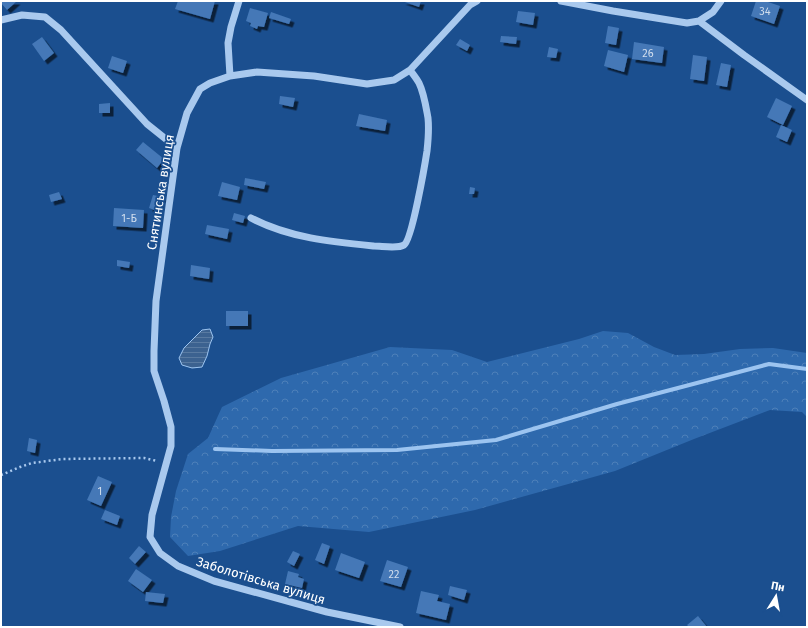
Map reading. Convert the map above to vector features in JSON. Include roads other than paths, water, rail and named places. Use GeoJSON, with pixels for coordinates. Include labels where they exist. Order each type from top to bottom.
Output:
{"type":"FeatureCollection","features":[{"type":"Feature","properties":{"kind":"street"},"geometry":{"type":"LineString","coordinates":[[230,76],[228,43],[239,1]]}},
{"type":"Feature","properties":{"kind":"street","name":"Снятинська вулиця"},"geometry":{"type":"LineString","coordinates":[[152,515],[171,446],[171,427],[154,371],[156,308],[177,148],[187,113],[200,89],[210,83],[230,76],[258,72],[314,76],[367,84],[394,80],[410,70],[470,5],[477,1]]}},
{"type":"Feature","properties":{"kind":"street"},"geometry":{"type":"LineString","coordinates":[[560,1],[687,23],[699,20],[713,12],[721,1]]}},
{"type":"Feature","properties":{"kind":"street"},"geometry":{"type":"LineString","coordinates":[[1,20],[22,15],[45,17],[61,30],[147,124],[177,148]]}},
{"type":"Feature","properties":{"kind":"street"},"geometry":{"type":"LineString","coordinates":[[699,20],[744,55],[807,100]]}},
{"type":"Feature","properties":{"kind":"street"},"geometry":{"type":"LineString","coordinates":[[252,218],[265,225],[307,238],[393,247],[404,246],[412,226],[427,150],[428,119],[424,99],[419,83],[410,70]]}},
{"type":"Feature","properties":{"kind":"street","name":"Заболотівська вулиця"},"geometry":{"type":"LineString","coordinates":[[152,515],[150,537],[160,553],[178,566],[214,581],[320,610],[400,627]]}},
{"type":"Feature","properties":{"kind":"waterway"},"geometry":{"type":"LineString","coordinates":[[215,449],[272,451],[397,450],[496,440],[617,404],[769,364],[807,369]]}}]}
